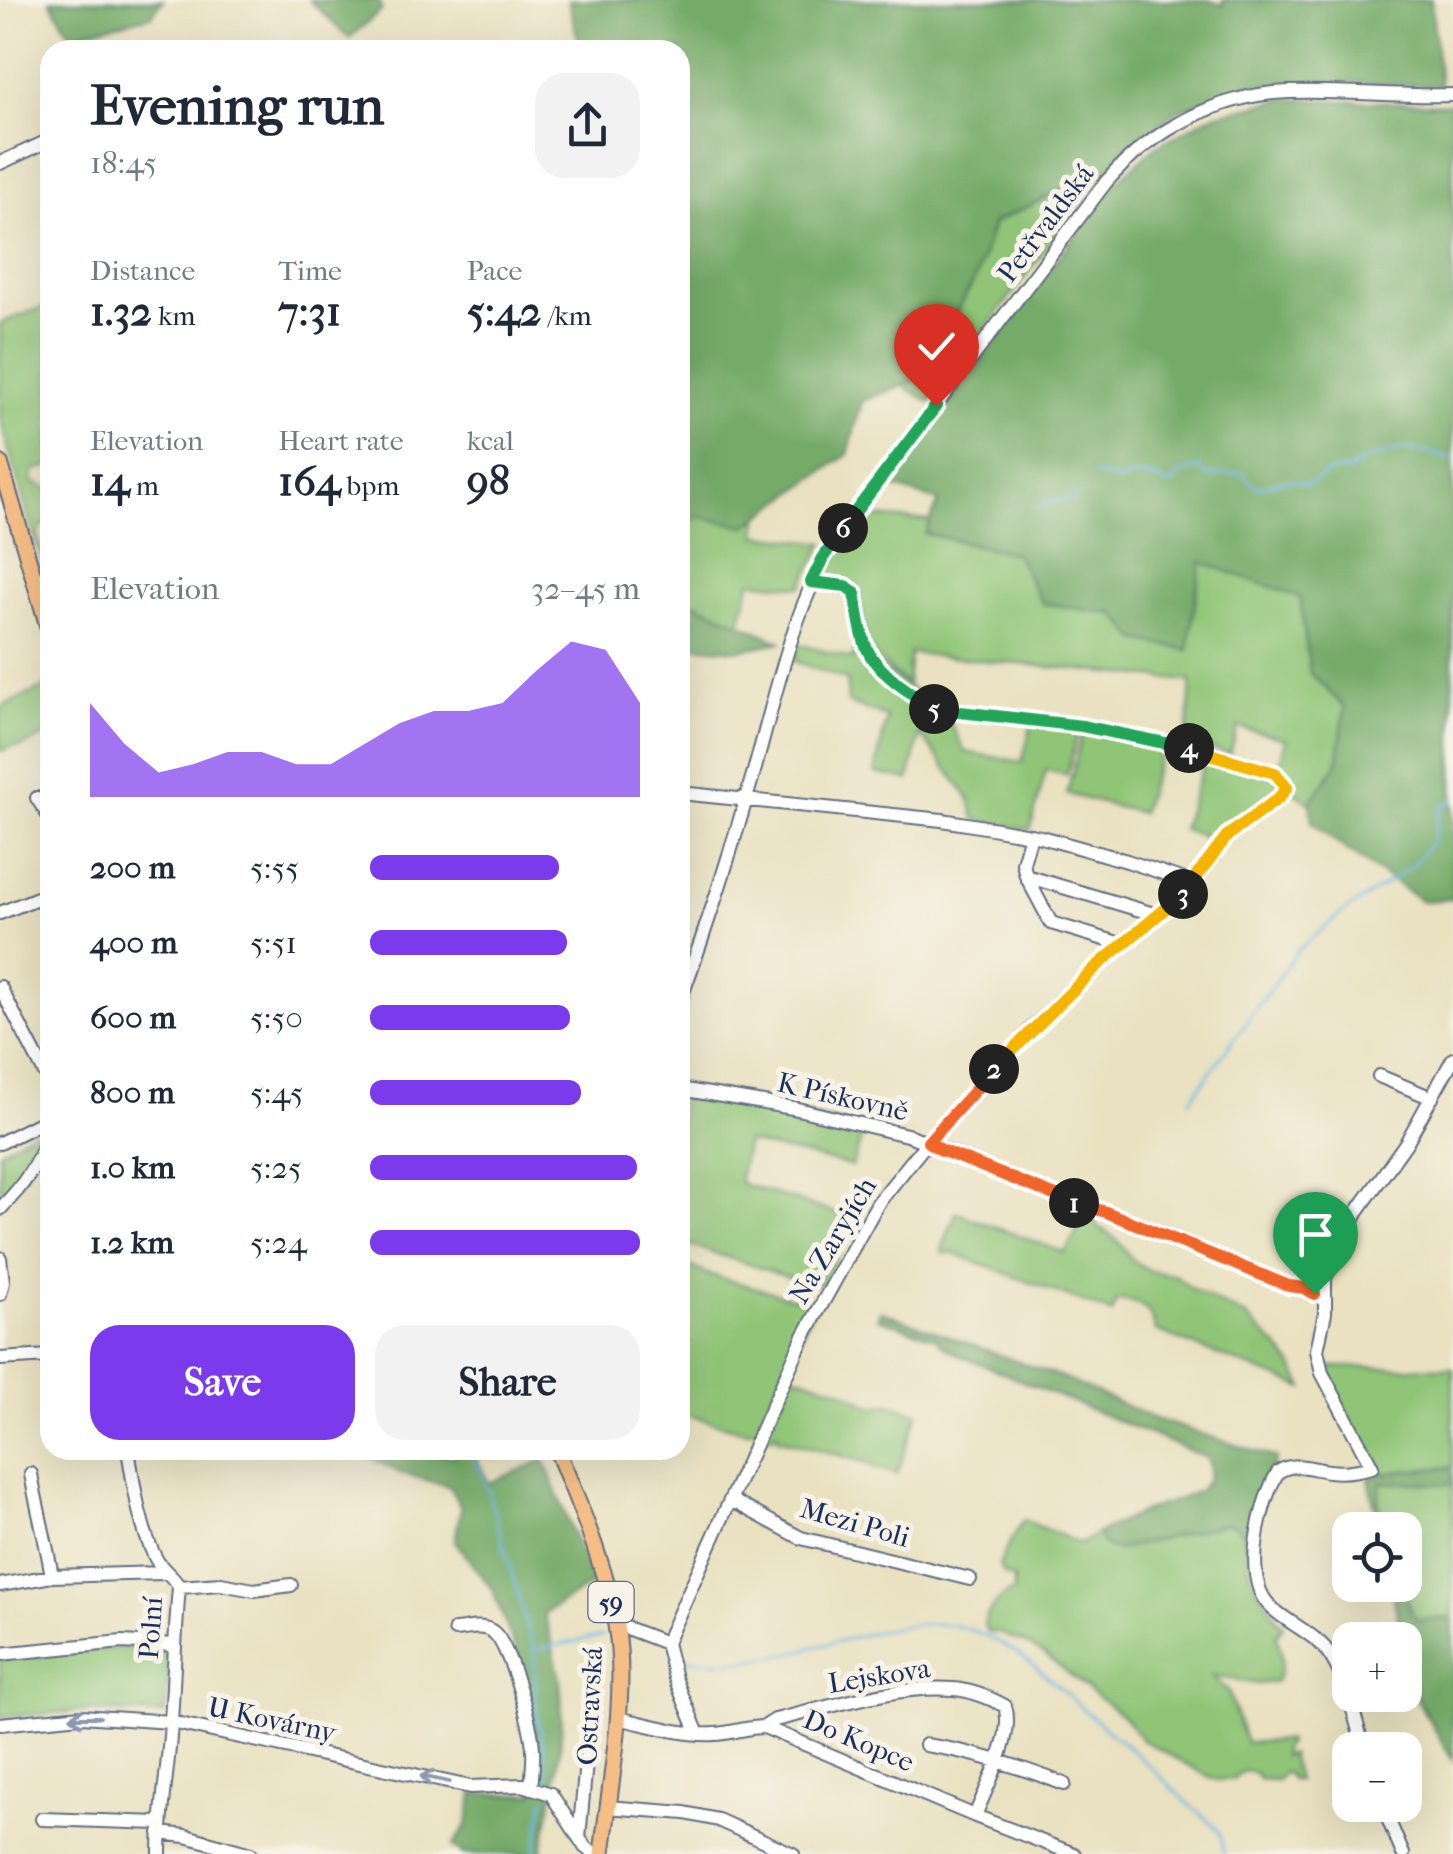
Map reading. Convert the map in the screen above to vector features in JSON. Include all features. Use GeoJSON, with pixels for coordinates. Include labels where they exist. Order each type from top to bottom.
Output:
{"type":"FeatureCollection","features":[{"type":"Feature","properties":{"kind":"main road"},"geometry":{"type":"LineString","coordinates":[[0,462],[5,500],[40,574]]}},
{"type":"Feature","properties":{"kind":"main road","name":"Ostravská"},"geometry":{"type":"LineString","coordinates":[[561,1460],[602,1566],[616,1624],[620,1670],[617,1718],[598,1854]]}},
{"type":"Feature","properties":{"kind":"street","name":"Petřvaldská"},"geometry":{"type":"LineString","coordinates":[[690,973],[716,900],[787,654],[823,558],[1115,171],[1172,127],[1211,107],[1255,96],[1288,92],[1453,95]]}},
{"type":"Feature","properties":{"kind":"street"},"geometry":{"type":"LineString","coordinates":[[0,164],[40,145]]}},
{"type":"Feature","properties":{"kind":"street","name":"Na Zaryjích"},"geometry":{"type":"LineString","coordinates":[[666,1643],[812,1321],[878,1203],[928,1142],[1033,1028],[1121,944],[1178,900],[1227,836],[1279,798],[1287,787],[1275,773],[1210,752],[1082,726],[934,708],[884,671],[868,652],[855,593],[846,586],[811,582]]}},
{"type":"Feature","properties":{"kind":"street"},"geometry":{"type":"LineString","coordinates":[[690,795],[942,820],[1031,835],[1127,860],[1193,883]]}},
{"type":"Feature","properties":{"kind":"street"},"geometry":{"type":"LineString","coordinates":[[37,798],[40,803]]}},
{"type":"Feature","properties":{"kind":"street"},"geometry":{"type":"LineString","coordinates":[[1031,835],[1023,864],[1052,923],[1121,944]]}},
{"type":"Feature","properties":{"kind":"street"},"geometry":{"type":"LineString","coordinates":[[1026,876],[1157,915]]}},
{"type":"Feature","properties":{"kind":"street"},"geometry":{"type":"LineString","coordinates":[[0,912],[40,896]]}},
{"type":"Feature","properties":{"kind":"street"},"geometry":{"type":"LineString","coordinates":[[0,988],[40,1065]]}},
{"type":"Feature","properties":{"kind":"street"},"geometry":{"type":"LineString","coordinates":[[1359,1732],[1344,1684],[1325,1648],[1261,1596],[1256,1585],[1254,1552],[1278,1472],[1290,1466],[1355,1472],[1372,1468],[1322,1374],[1318,1350],[1324,1322],[1325,1278],[1357,1212],[1406,1143],[1453,1059]]}},
{"type":"Feature","properties":{"kind":"street"},"geometry":{"type":"LineString","coordinates":[[1378,1076],[1432,1098]]}},
{"type":"Feature","properties":{"kind":"street","name":"K Pískovně"},"geometry":{"type":"LineString","coordinates":[[690,1091],[854,1121],[928,1142],[1064,1200],[1106,1212],[1289,1286],[1304,1288],[1324,1303]]}},
{"type":"Feature","properties":{"kind":"street"},"geometry":{"type":"LineString","coordinates":[[0,1143],[40,1123]]}},
{"type":"Feature","properties":{"kind":"street"},"geometry":{"type":"LineString","coordinates":[[0,1209],[23,1185],[40,1156]]}},
{"type":"Feature","properties":{"kind":"street"},"geometry":{"type":"LineString","coordinates":[[0,1258],[0,1294]]}},
{"type":"Feature","properties":{"kind":"street"},"geometry":{"type":"LineString","coordinates":[[1304,1288],[1325,1278]]}},
{"type":"Feature","properties":{"kind":"street"},"geometry":{"type":"LineString","coordinates":[[0,1358],[40,1356]]}},
{"type":"Feature","properties":{"kind":"street","name":"Polní"},"geometry":{"type":"LineString","coordinates":[[130,1460],[154,1557],[179,1587],[160,1854]]}},
{"type":"Feature","properties":{"kind":"street"},"geometry":{"type":"LineString","coordinates":[[31,1474],[52,1576]]}},
{"type":"Feature","properties":{"kind":"street","name":"Mezi Poli"},"geometry":{"type":"LineString","coordinates":[[731,1500],[801,1538],[970,1579]]}},
{"type":"Feature","properties":{"kind":"street"},"geometry":{"type":"LineString","coordinates":[[0,1585],[52,1576],[164,1573]]}},
{"type":"Feature","properties":{"kind":"street"},"geometry":{"type":"LineString","coordinates":[[179,1587],[221,1584],[254,1590],[291,1586]]}},
{"type":"Feature","properties":{"kind":"street"},"geometry":{"type":"LineString","coordinates":[[616,1624],[666,1643],[675,1678],[698,1734]]}},
{"type":"Feature","properties":{"kind":"street"},"geometry":{"type":"LineString","coordinates":[[456,1630],[492,1630],[503,1642],[534,1747],[531,1788],[550,1794],[585,1846],[598,1854]]}},
{"type":"Feature","properties":{"kind":"street"},"geometry":{"type":"LineString","coordinates":[[0,1654],[122,1642],[173,1645]]}},
{"type":"Feature","properties":{"kind":"street","name":"Lejskova"},"geometry":{"type":"LineString","coordinates":[[764,1727],[775,1720],[906,1690],[956,1689],[993,1700],[1005,1706],[1006,1736],[975,1816]]}},
{"type":"Feature","properties":{"kind":"street"},"geometry":{"type":"LineString","coordinates":[[579,1838],[591,1708]]}},
{"type":"Feature","properties":{"kind":"street","name":"U Kovárny"},"geometry":{"type":"LineString","coordinates":[[0,1724],[81,1716],[171,1722],[470,1787],[531,1788]]}},
{"type":"Feature","properties":{"kind":"street","name":"Do Kopce"},"geometry":{"type":"LineString","coordinates":[[617,1718],[698,1734],[764,1727],[1074,1854]]}},
{"type":"Feature","properties":{"kind":"street"},"geometry":{"type":"LineString","coordinates":[[926,1745],[997,1760],[1064,1784]]}},
{"type":"Feature","properties":{"kind":"street"},"geometry":{"type":"LineString","coordinates":[[607,1807],[685,1813],[718,1820],[793,1854]]}},
{"type":"Feature","properties":{"kind":"street"},"geometry":{"type":"LineString","coordinates":[[42,1819],[160,1828],[250,1854]]}},
{"type":"Feature","properties":{"kind":"street"},"geometry":{"type":"LineString","coordinates":[[1390,1822],[1404,1854]]}},
{"type":"Feature","properties":{"kind":"green space"},"geometry":{"type":"Polygon","coordinates":[[[50,0],[163,0],[151,16],[71,35],[50,0]]]}},
{"type":"Feature","properties":{"kind":"green space"},"geometry":{"type":"Polygon","coordinates":[[[309,0],[379,0],[382,10],[349,38],[309,0]]]}},
{"type":"Feature","properties":{"kind":"green space"},"geometry":{"type":"Polygon","coordinates":[[[568,0],[1208,0],[1223,5],[1223,0],[1431,0],[1440,86],[1342,82],[1248,85],[1177,111],[1109,167],[993,223],[977,275],[919,379],[862,401],[848,454],[746,526],[696,516],[690,522],[690,40],[578,40],[568,0]]]}},
{"type":"Feature","properties":{"kind":"green space"},"geometry":{"type":"Polygon","coordinates":[[[1283,99],[1453,104],[1453,899],[1422,901],[1312,822],[1310,802],[1337,765],[1345,707],[1310,673],[1300,597],[1201,562],[1188,650],[1137,640],[1115,614],[1042,603],[1016,554],[925,533],[939,501],[886,485],[1115,183],[1155,147],[1213,115],[1283,99]]]}},
{"type":"Feature","properties":{"kind":"green space"},"geometry":{"type":"Polygon","coordinates":[[[1109,167],[930,402],[903,386],[920,379],[977,275],[993,223],[1109,167]]]}},
{"type":"Feature","properties":{"kind":"green space"},"geometry":{"type":"Polygon","coordinates":[[[40,309],[40,468],[33,470],[32,478],[40,486],[40,558],[0,419],[0,323],[40,309]]]}},
{"type":"Feature","properties":{"kind":"green space"},"geometry":{"type":"Polygon","coordinates":[[[695,516],[746,526],[759,517],[757,535],[824,543],[801,587],[751,581],[740,623],[690,600],[690,522],[695,516]]]}},
{"type":"Feature","properties":{"kind":"green space"},"geometry":{"type":"Polygon","coordinates":[[[861,516],[931,521],[926,534],[1016,554],[1042,603],[1115,614],[1137,640],[1188,649],[1201,561],[1300,597],[1310,673],[1345,707],[1337,765],[1310,802],[1291,790],[1278,771],[1286,739],[1238,727],[1230,754],[1187,743],[1191,681],[910,653],[907,685],[874,655],[865,631],[857,585],[824,579],[861,516]]]}},
{"type":"Feature","properties":{"kind":"green space"},"geometry":{"type":"Polygon","coordinates":[[[690,601],[781,642],[739,650],[690,646],[690,601]]]}},
{"type":"Feature","properties":{"kind":"green space"},"geometry":{"type":"Polygon","coordinates":[[[858,634],[863,653],[947,716],[965,752],[1022,762],[1032,723],[1079,729],[1067,775],[1046,770],[1030,830],[975,819],[970,799],[920,734],[909,780],[875,773],[887,717],[848,703],[847,680],[794,661],[799,644],[853,659],[858,634]]]}},
{"type":"Feature","properties":{"kind":"green space"},"geometry":{"type":"Polygon","coordinates":[[[40,689],[40,738],[0,751],[0,707],[40,689]]]}},
{"type":"Feature","properties":{"kind":"green space"},"geometry":{"type":"Polygon","coordinates":[[[1083,731],[1163,747],[1141,813],[1067,794],[1083,731]]]}},
{"type":"Feature","properties":{"kind":"green space"},"geometry":{"type":"Polygon","coordinates":[[[1206,756],[1274,776],[1280,784],[1277,794],[1219,841],[1182,829],[1206,756]]]}},
{"type":"Feature","properties":{"kind":"green space"},"geometry":{"type":"Polygon","coordinates":[[[690,1098],[758,1105],[865,1127],[852,1166],[747,1142],[739,1179],[742,1184],[855,1219],[825,1279],[820,1284],[690,1245],[690,1098]]]}},
{"type":"Feature","properties":{"kind":"green space"},"geometry":{"type":"Polygon","coordinates":[[[40,1128],[40,1143],[19,1183],[0,1201],[0,1151],[40,1128]]]}},
{"type":"Feature","properties":{"kind":"green space"},"geometry":{"type":"Polygon","coordinates":[[[956,1212],[1065,1253],[1086,1214],[1096,1219],[1095,1224],[1118,1241],[1132,1260],[1150,1271],[1176,1276],[1192,1289],[1246,1317],[1279,1348],[1304,1388],[1156,1331],[1147,1311],[1138,1304],[1116,1301],[1112,1313],[952,1253],[943,1253],[956,1212]]]}},
{"type":"Feature","properties":{"kind":"green space"},"geometry":{"type":"Polygon","coordinates":[[[690,1266],[815,1304],[758,1429],[745,1431],[690,1416],[690,1266]]]}},
{"type":"Feature","properties":{"kind":"green space"},"geometry":{"type":"Polygon","coordinates":[[[880,1311],[1065,1379],[1155,1419],[1276,1458],[1249,1548],[1238,1528],[1227,1523],[1117,1550],[1107,1547],[1098,1533],[1202,1488],[1210,1470],[1207,1458],[959,1355],[939,1343],[939,1339],[878,1318],[880,1311]]]}},
{"type":"Feature","properties":{"kind":"green space"},"geometry":{"type":"Polygon","coordinates":[[[1330,1367],[1453,1368],[1453,1467],[1383,1473],[1342,1402],[1330,1367]]]}},
{"type":"Feature","properties":{"kind":"green space"},"geometry":{"type":"Polygon","coordinates":[[[792,1374],[840,1389],[874,1407],[889,1404],[918,1413],[897,1474],[778,1438],[779,1434],[765,1434],[792,1374]]]}},
{"type":"Feature","properties":{"kind":"green space"},"geometry":{"type":"Polygon","coordinates":[[[376,1460],[477,1460],[489,1483],[544,1460],[593,1584],[544,1613],[559,1673],[562,1725],[541,1854],[463,1854],[453,1846],[467,1825],[474,1794],[533,1794],[538,1755],[525,1673],[492,1589],[455,1541],[461,1508],[449,1486],[401,1473],[376,1460]]]}},
{"type":"Feature","properties":{"kind":"green space"},"geometry":{"type":"Polygon","coordinates":[[[1453,1467],[1453,1484],[1381,1482],[1381,1512],[1376,1512],[1369,1478],[1383,1473],[1453,1467]]]}},
{"type":"Feature","properties":{"kind":"green space"},"geometry":{"type":"Polygon","coordinates":[[[1380,1482],[1453,1484],[1453,1618],[1416,1620],[1408,1602],[1422,1602],[1422,1512],[1381,1512],[1380,1482]]]}},
{"type":"Feature","properties":{"kind":"green space"},"geometry":{"type":"Polygon","coordinates":[[[1024,1520],[1080,1544],[1098,1533],[1105,1545],[1117,1550],[1227,1523],[1236,1526],[1245,1538],[1253,1579],[1283,1625],[1276,1636],[1282,1664],[1276,1681],[1258,1684],[1212,1676],[1228,1691],[1246,1743],[1287,1740],[1283,1756],[1290,1754],[1297,1780],[1291,1780],[1287,1773],[1277,1780],[1259,1779],[1248,1771],[1233,1779],[1210,1777],[1141,1739],[1126,1719],[1044,1654],[1000,1633],[988,1632],[984,1625],[991,1609],[1014,1591],[1014,1579],[999,1566],[1024,1520]]]}},
{"type":"Feature","properties":{"kind":"green space"},"geometry":{"type":"Polygon","coordinates":[[[1394,1602],[1408,1602],[1417,1620],[1453,1618],[1453,1761],[1422,1708],[1422,1622],[1399,1622],[1394,1602]]]}},
{"type":"Feature","properties":{"kind":"green space"},"geometry":{"type":"Polygon","coordinates":[[[121,1647],[168,1653],[165,1714],[81,1711],[0,1717],[0,1659],[121,1647]]]}},
{"type":"Feature","properties":{"kind":"waterway"},"geometry":{"type":"LineString","coordinates":[[1094,474],[1119,481],[1144,476],[1168,485],[1174,484],[1184,472],[1199,468],[1207,476],[1244,473],[1252,484],[1260,487],[1285,481],[1309,484],[1332,472],[1347,471],[1361,462],[1398,451],[1423,451],[1453,460]]}},
{"type":"Feature","properties":{"kind":"waterway"},"geometry":{"type":"LineString","coordinates":[[1037,507],[1079,496]]}},
{"type":"Feature","properties":{"kind":"waterway"},"geometry":{"type":"LineString","coordinates":[[1190,1100],[1299,949],[1342,913],[1410,868],[1433,841],[1441,806],[1453,801]]}},
{"type":"Feature","properties":{"kind":"waterway"},"geometry":{"type":"LineString","coordinates":[[475,1460],[484,1477],[534,1650],[536,1710],[548,1772],[546,1786]]}},
{"type":"Feature","properties":{"kind":"waterway"},"geometry":{"type":"LineString","coordinates":[[677,1656],[701,1661],[749,1660],[922,1624],[974,1631],[1033,1665],[1138,1756],[1216,1829],[1224,1854]]}},
{"type":"Feature","properties":{"kind":"waterway"},"geometry":{"type":"LineString","coordinates":[[535,1650],[602,1636]]}},
{"type":"Feature","properties":{"kind":"waterway"},"geometry":{"type":"LineString","coordinates":[[535,1854],[544,1799]]}},
{"type":"Feature","properties":{"kind":"route"},"geometry":{"type":"LineString","coordinates":[[936,406],[845,525],[811,582],[846,586],[855,593],[868,652],[884,671],[934,708],[1082,726],[1210,752],[1275,773],[1287,787],[1279,798],[1227,836],[1178,900],[1096,967],[1033,1028],[928,1142],[1064,1200],[1106,1212],[1315,1294]]}}]}
